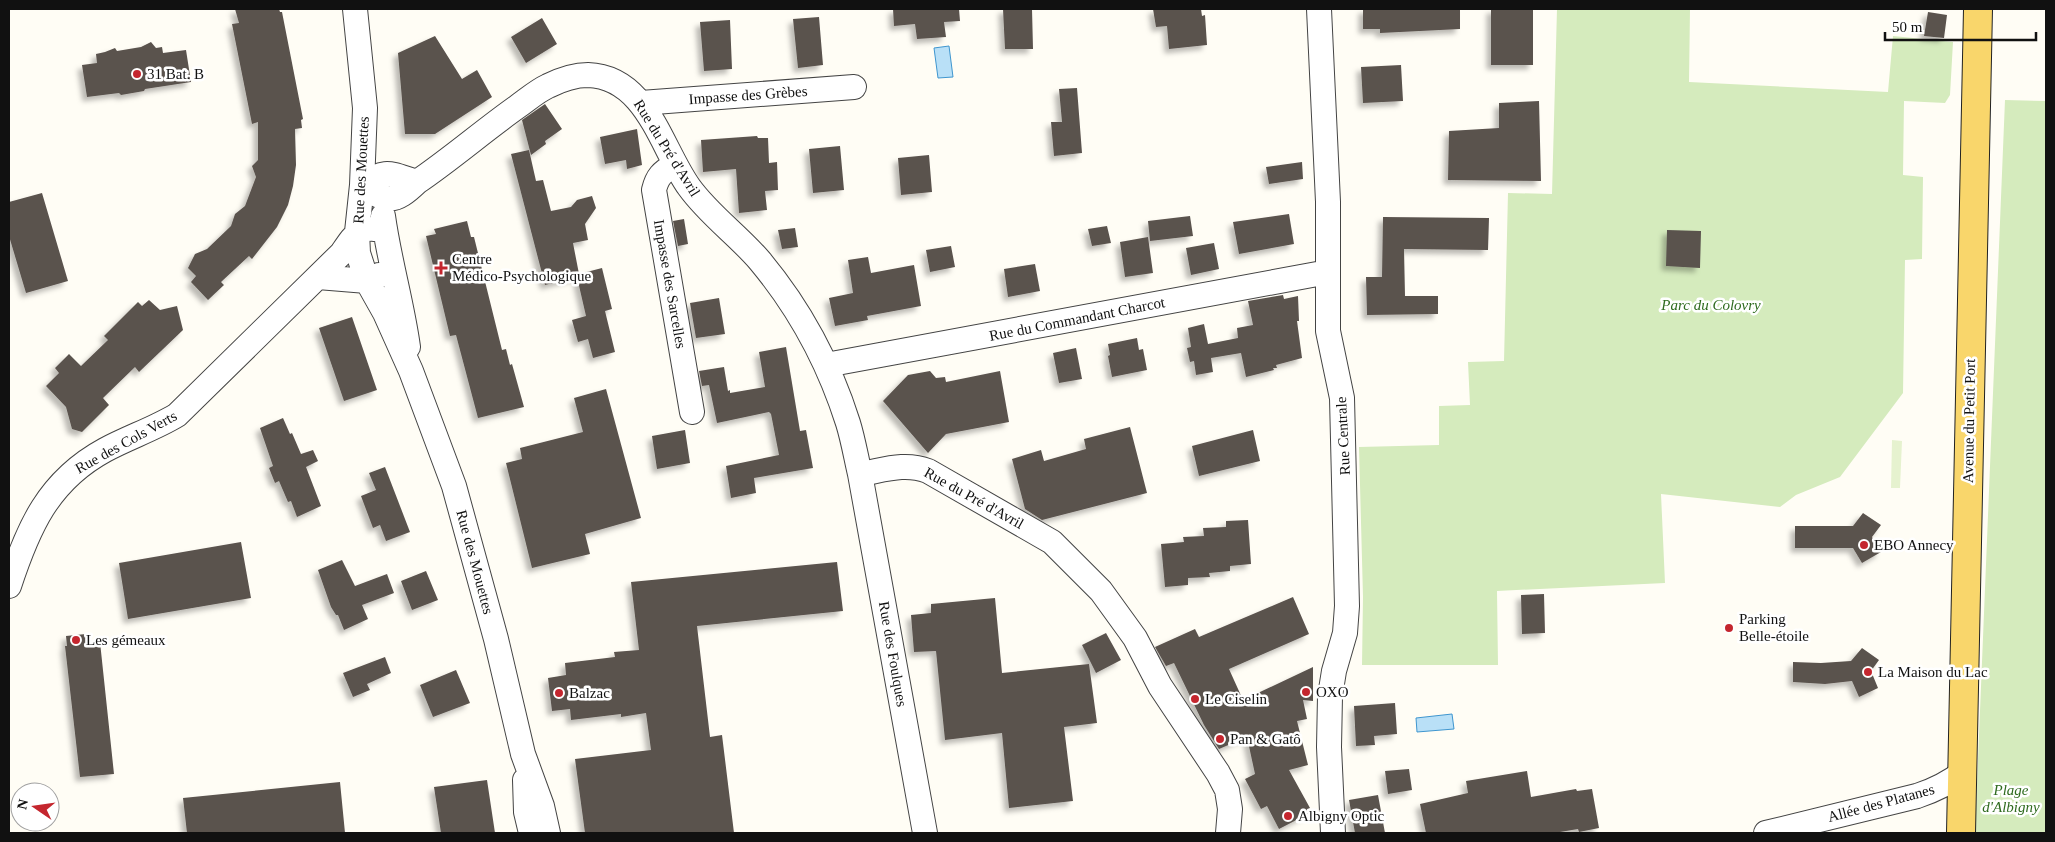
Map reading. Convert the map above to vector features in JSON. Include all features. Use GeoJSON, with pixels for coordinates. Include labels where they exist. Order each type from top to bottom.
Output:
{"type":"FeatureCollection","features":[{"type":"Feature","properties":{"kind":"main road","name":"Avenue du Petit Port"},"geometry":{"type":"LineString","coordinates":[[1961,833],[1978,9]]}},
{"type":"Feature","properties":{"kind":"street","name":"Rue des Mouettes"},"geometry":{"type":"LineString","coordinates":[[355,9],[365,108],[376,156],[374,186],[357,232],[358,254],[367,281],[411,371],[454,486],[496,639],[524,758],[542,806],[548,833]]}},
{"type":"Feature","properties":{"kind":"street","name":"Rue Centrale"},"geometry":{"type":"LineString","coordinates":[[1319,9],[1328,202],[1328,331],[1342,398],[1344,419],[1347,606],[1345,634],[1334,671],[1330,696],[1333,833]]}},
{"type":"Feature","properties":{"kind":"street","name":"Rue du Pré d'Avril"},"geometry":{"type":"LineString","coordinates":[[374,186],[388,174],[417,182],[546,86],[569,77],[588,75],[614,81],[627,89],[641,103],[674,165],[690,189],[764,267],[790,301],[812,335],[848,424],[860,474],[904,466],[915,466],[928,471],[1052,542],[1076,564],[1101,591],[1135,638],[1160,686],[1218,773],[1227,790],[1230,809],[1228,833]]}},
{"type":"Feature","properties":{"kind":"street","name":"Impasse des Grèbes"},"geometry":{"type":"LineString","coordinates":[[641,103],[854,87]]}},
{"type":"Feature","properties":{"kind":"street","name":"Impasse des Sarcelles"},"geometry":{"type":"LineString","coordinates":[[674,165],[663,172],[656,180],[654,190],[692,412]]}},
{"type":"Feature","properties":{"kind":"street","name":"Rue des Mouettes"},"geometry":{"type":"LineString","coordinates":[[374,186],[402,308],[411,371]]}},
{"type":"Feature","properties":{"kind":"street"},"geometry":{"type":"LineString","coordinates":[[357,232],[364,229],[385,230]]}},
{"type":"Feature","properties":{"kind":"street","name":"Rue des Cols Verts"},"geometry":{"type":"LineString","coordinates":[[9,586],[26,537],[58,486],[87,460],[159,426],[177,415],[342,253],[357,232]]}},
{"type":"Feature","properties":{"kind":"street"},"geometry":{"type":"LineString","coordinates":[[318,277],[367,281],[391,266]]}},
{"type":"Feature","properties":{"kind":"street","name":"Rue du Commandant Charcot"},"geometry":{"type":"LineString","coordinates":[[826,366],[1328,272]]}},
{"type":"Feature","properties":{"kind":"street","name":"Rue des Foulques"},"geometry":{"type":"LineString","coordinates":[[860,474],[925,833]]}},
{"type":"Feature","properties":{"kind":"street","name":"Rue des Mouettes"},"geometry":{"type":"LineString","coordinates":[[524,758],[526,812],[531,833]]}},
{"type":"Feature","properties":{"kind":"street","name":"Allée des Platanes"},"geometry":{"type":"LineString","coordinates":[[1766,833],[1917,796],[1938,789],[1962,772]]}},
{"type":"Feature","properties":{"kind":"green space","name":"Parc du Colovry"},"geometry":{"type":"Polygon","coordinates":[[[1557,9],[1690,9],[1689,82],[1888,92],[1893,36],[1953,42],[1950,95],[1945,103],[1904,101],[1903,175],[1923,177],[1922,259],[1905,260],[1903,393],[1840,477],[1796,495],[1780,507],[1661,494],[1665,583],[1497,591],[1498,665],[1362,665],[1363,597],[1359,447],[1439,445],[1439,406],[1470,405],[1468,362],[1504,361],[1508,193],[1552,194],[1557,9]]]}},
{"type":"Feature","properties":{"kind":"green space","name":"Plage d'Albigny"},"geometry":{"type":"Polygon","coordinates":[[[2005,100],[2046,101],[2046,833],[1975,833],[2005,100]]]}},
{"type":"Feature","properties":{"kind":"green space"},"geometry":{"type":"Polygon","coordinates":[[[1892,440],[1902,441],[1900,488],[1891,488],[1892,440]]]}},
{"type":"Feature","properties":{"kind":"water"},"geometry":{"type":"Polygon","coordinates":[[[949,46],[953,77],[938,78],[934,48],[949,46]]]}},
{"type":"Feature","properties":{"kind":"water"},"geometry":{"type":"Polygon","coordinates":[[[1452,714],[1454,729],[1417,732],[1416,718],[1452,714]]]}},
{"type":"Feature","properties":{"kind":"building"},"geometry":{"type":"Polygon","coordinates":[[[235,9],[279,9],[282,12],[303,119],[301,120],[302,128],[295,129],[296,165],[293,186],[288,205],[277,227],[252,259],[249,256],[221,282],[224,285],[208,300],[191,282],[196,276],[188,268],[195,254],[207,249],[231,226],[235,214],[245,206],[256,177],[252,166],[258,160],[258,122],[252,124],[232,24],[239,23],[235,9]]]}},
{"type":"Feature","properties":{"kind":"building"},"geometry":{"type":"Polygon","coordinates":[[[893,9],[959,9],[960,21],[944,22],[946,37],[917,39],[915,24],[894,26],[893,9]]]}},
{"type":"Feature","properties":{"kind":"building"},"geometry":{"type":"Polygon","coordinates":[[[1003,9],[1032,9],[1033,49],[1005,49],[1003,9]]]}},
{"type":"Feature","properties":{"kind":"building"},"geometry":{"type":"Polygon","coordinates":[[[1153,9],[1201,9],[1202,16],[1205,15],[1207,45],[1169,49],[1167,26],[1156,27],[1153,9]]]}},
{"type":"Feature","properties":{"kind":"building"},"geometry":{"type":"Polygon","coordinates":[[[1363,9],[1460,9],[1460,29],[1380,33],[1380,29],[1363,29],[1363,9]]]}},
{"type":"Feature","properties":{"kind":"building"},"geometry":{"type":"Polygon","coordinates":[[[1491,9],[1533,9],[1533,65],[1491,65],[1491,9]]]}},
{"type":"Feature","properties":{"kind":"building"},"geometry":{"type":"Polygon","coordinates":[[[1928,12],[1947,15],[1944,38],[1924,36],[1928,12]]]}},
{"type":"Feature","properties":{"kind":"building"},"geometry":{"type":"Polygon","coordinates":[[[819,17],[823,65],[798,68],[793,19],[819,17]]]}},
{"type":"Feature","properties":{"kind":"building"},"geometry":{"type":"Polygon","coordinates":[[[542,18],[557,44],[526,63],[511,37],[542,18]]]}},
{"type":"Feature","properties":{"kind":"building"},"geometry":{"type":"Polygon","coordinates":[[[730,20],[732,69],[704,71],[700,22],[730,20]]]}},
{"type":"Feature","properties":{"kind":"building"},"geometry":{"type":"Polygon","coordinates":[[[435,36],[462,79],[477,70],[492,97],[435,134],[405,134],[398,53],[435,36]]]}},
{"type":"Feature","properties":{"kind":"building","name":"31 Bat. B"},"geometry":{"type":"Polygon","coordinates":[[[151,42],[156,48],[162,47],[163,53],[186,50],[191,82],[145,89],[144,91],[121,95],[119,93],[87,97],[82,65],[97,63],[96,54],[115,48],[117,51],[141,47],[151,42]]]}},
{"type":"Feature","properties":{"kind":"building"},"geometry":{"type":"Polygon","coordinates":[[[1401,65],[1403,101],[1363,103],[1361,67],[1401,65]]]}},
{"type":"Feature","properties":{"kind":"building"},"geometry":{"type":"Polygon","coordinates":[[[1077,88],[1082,153],[1054,156],[1051,122],[1062,122],[1059,89],[1077,88]]]}},
{"type":"Feature","properties":{"kind":"building"},"geometry":{"type":"Polygon","coordinates":[[[1539,101],[1541,181],[1448,180],[1449,131],[1499,128],[1499,103],[1539,101]]]}},
{"type":"Feature","properties":{"kind":"building"},"geometry":{"type":"Polygon","coordinates":[[[545,104],[562,129],[545,141],[546,144],[531,155],[522,120],[545,104]]]}},
{"type":"Feature","properties":{"kind":"building"},"geometry":{"type":"Polygon","coordinates":[[[637,129],[642,165],[627,169],[626,160],[605,164],[600,137],[637,129]]]}},
{"type":"Feature","properties":{"kind":"building"},"geometry":{"type":"Polygon","coordinates":[[[757,136],[758,138],[768,138],[769,163],[777,162],[778,190],[765,191],[767,210],[739,213],[736,169],[703,172],[701,140],[757,136]]]}},
{"type":"Feature","properties":{"kind":"building"},"geometry":{"type":"Polygon","coordinates":[[[840,146],[844,190],[813,193],[809,149],[840,146]]]}},
{"type":"Feature","properties":{"kind":"building"},"geometry":{"type":"Polygon","coordinates":[[[529,150],[536,181],[543,180],[551,211],[571,207],[577,200],[592,196],[596,208],[585,224],[588,240],[573,243],[579,274],[602,268],[612,309],[605,311],[615,352],[593,358],[588,339],[578,342],[572,320],[586,316],[577,277],[545,285],[511,154],[529,150]]]}},
{"type":"Feature","properties":{"kind":"building"},"geometry":{"type":"Polygon","coordinates":[[[929,155],[932,192],[901,195],[898,158],[929,155]]]}},
{"type":"Feature","properties":{"kind":"building"},"geometry":{"type":"Polygon","coordinates":[[[1302,162],[1303,179],[1269,184],[1266,167],[1302,162]]]}},
{"type":"Feature","properties":{"kind":"building"},"geometry":{"type":"Polygon","coordinates":[[[42,193],[68,281],[26,293],[9,236],[9,202],[42,193]]]}},
{"type":"Feature","properties":{"kind":"building"},"geometry":{"type":"Polygon","coordinates":[[[1289,214],[1294,244],[1239,254],[1233,222],[1289,214]]]}},
{"type":"Feature","properties":{"kind":"building"},"geometry":{"type":"Polygon","coordinates":[[[1190,216],[1193,236],[1150,241],[1148,221],[1190,216]]]}},
{"type":"Feature","properties":{"kind":"building"},"geometry":{"type":"Polygon","coordinates":[[[1383,217],[1489,218],[1488,250],[1404,249],[1405,296],[1438,296],[1438,314],[1367,315],[1366,277],[1382,277],[1383,217]]]}},
{"type":"Feature","properties":{"kind":"building"},"geometry":{"type":"Polygon","coordinates":[[[684,219],[688,244],[678,246],[673,221],[684,219]]]}},
{"type":"Feature","properties":{"kind":"building"},"geometry":{"type":"Polygon","coordinates":[[[467,221],[471,237],[474,237],[502,350],[506,349],[510,365],[512,364],[524,407],[478,418],[456,335],[450,336],[426,236],[436,234],[434,229],[467,221]]]}},
{"type":"Feature","properties":{"kind":"building"},"geometry":{"type":"Polygon","coordinates":[[[1107,226],[1111,243],[1092,246],[1088,229],[1107,226]]]}},
{"type":"Feature","properties":{"kind":"building"},"geometry":{"type":"Polygon","coordinates":[[[795,228],[798,247],[782,249],[778,230],[795,228]]]}},
{"type":"Feature","properties":{"kind":"building"},"geometry":{"type":"Polygon","coordinates":[[[1667,230],[1701,231],[1700,268],[1666,266],[1667,230]]]}},
{"type":"Feature","properties":{"kind":"building"},"geometry":{"type":"Polygon","coordinates":[[[1148,237],[1153,273],[1125,277],[1120,242],[1148,237]]]}},
{"type":"Feature","properties":{"kind":"building"},"geometry":{"type":"Polygon","coordinates":[[[1214,243],[1219,269],[1191,275],[1186,248],[1214,243]]]}},
{"type":"Feature","properties":{"kind":"building"},"geometry":{"type":"Polygon","coordinates":[[[951,246],[955,267],[930,272],[926,250],[951,246]]]}},
{"type":"Feature","properties":{"kind":"building"},"geometry":{"type":"Polygon","coordinates":[[[868,257],[871,273],[914,265],[921,306],[867,316],[868,320],[835,326],[829,298],[853,293],[848,260],[868,257]]]}},
{"type":"Feature","properties":{"kind":"building"},"geometry":{"type":"Polygon","coordinates":[[[1035,264],[1040,291],[1008,297],[1004,269],[1035,264]]]}},
{"type":"Feature","properties":{"kind":"building"},"geometry":{"type":"Polygon","coordinates":[[[1283,295],[1284,299],[1298,296],[1299,321],[1297,321],[1302,358],[1276,365],[1277,368],[1273,368],[1274,370],[1246,377],[1241,353],[1211,358],[1213,372],[1196,375],[1194,361],[1190,362],[1187,348],[1191,347],[1188,328],[1204,324],[1208,344],[1238,338],[1237,328],[1253,325],[1248,301],[1283,295]]]}},
{"type":"Feature","properties":{"kind":"building"},"geometry":{"type":"Polygon","coordinates":[[[719,298],[725,334],[696,338],[690,303],[719,298]]]}},
{"type":"Feature","properties":{"kind":"building"},"geometry":{"type":"Polygon","coordinates":[[[149,300],[160,310],[177,306],[183,330],[139,372],[135,367],[103,398],[109,405],[82,432],[72,429],[66,407],[46,386],[59,373],[55,368],[69,354],[81,366],[108,340],[104,336],[138,302],[142,306],[149,300]]]}},
{"type":"Feature","properties":{"kind":"building"},"geometry":{"type":"Polygon","coordinates":[[[352,317],[377,390],[344,401],[319,328],[352,317]]]}},
{"type":"Feature","properties":{"kind":"building"},"geometry":{"type":"Polygon","coordinates":[[[1137,338],[1139,350],[1143,349],[1147,370],[1112,377],[1108,344],[1137,338]]]}},
{"type":"Feature","properties":{"kind":"building"},"geometry":{"type":"Polygon","coordinates":[[[786,347],[800,431],[806,430],[813,468],[754,478],[756,493],[731,498],[726,466],[779,455],[771,414],[769,412],[717,423],[709,385],[702,386],[699,371],[724,367],[730,393],[765,387],[759,352],[786,347]]]}},
{"type":"Feature","properties":{"kind":"building"},"geometry":{"type":"Polygon","coordinates":[[[1076,348],[1082,379],[1059,383],[1053,353],[1076,348]]]}},
{"type":"Feature","properties":{"kind":"building"},"geometry":{"type":"Polygon","coordinates":[[[930,371],[936,378],[945,377],[946,382],[1000,371],[1009,422],[946,434],[928,453],[883,401],[908,375],[930,371]]]}},
{"type":"Feature","properties":{"kind":"building"},"geometry":{"type":"Polygon","coordinates":[[[606,389],[641,518],[585,534],[590,554],[532,568],[506,463],[522,459],[520,448],[583,432],[574,398],[606,389]]]}},
{"type":"Feature","properties":{"kind":"building"},"geometry":{"type":"Polygon","coordinates":[[[283,418],[301,454],[313,450],[318,461],[306,467],[321,506],[297,517],[291,501],[288,502],[279,481],[275,483],[269,468],[273,466],[260,428],[283,418]]]}},
{"type":"Feature","properties":{"kind":"building"},"geometry":{"type":"Polygon","coordinates":[[[1130,427],[1147,493],[1042,520],[1025,509],[1012,459],[1041,450],[1044,461],[1086,449],[1084,439],[1130,427]]]}},
{"type":"Feature","properties":{"kind":"building"},"geometry":{"type":"Polygon","coordinates":[[[685,430],[690,463],[657,469],[652,436],[685,430]]]}},
{"type":"Feature","properties":{"kind":"building"},"geometry":{"type":"Polygon","coordinates":[[[1253,430],[1260,461],[1199,476],[1192,446],[1253,430]]]}},
{"type":"Feature","properties":{"kind":"building"},"geometry":{"type":"Polygon","coordinates":[[[385,467],[410,532],[386,541],[380,525],[373,528],[361,496],[376,490],[369,473],[385,467]]]}},
{"type":"Feature","properties":{"kind":"building"},"geometry":{"type":"Polygon","coordinates":[[[1863,513],[1881,525],[1872,537],[1881,552],[1862,563],[1853,548],[1795,548],[1795,526],[1853,526],[1863,513]]]}},
{"type":"Feature","properties":{"kind":"building"},"geometry":{"type":"Polygon","coordinates":[[[1248,520],[1251,564],[1230,566],[1230,571],[1209,573],[1210,577],[1188,578],[1188,585],[1165,587],[1161,544],[1184,542],[1183,537],[1204,536],[1203,528],[1226,527],[1226,521],[1248,520]]]}},
{"type":"Feature","properties":{"kind":"building"},"geometry":{"type":"Polygon","coordinates":[[[241,542],[251,598],[128,619],[119,563],[241,542]]]}},
{"type":"Feature","properties":{"kind":"building"},"geometry":{"type":"Polygon","coordinates":[[[342,560],[355,586],[387,574],[394,593],[362,605],[368,619],[344,630],[338,615],[336,615],[331,607],[318,570],[342,560]]]}},
{"type":"Feature","properties":{"kind":"building"},"geometry":{"type":"Polygon","coordinates":[[[837,562],[843,611],[697,626],[710,737],[722,735],[734,833],[585,833],[575,759],[651,750],[646,713],[621,717],[621,714],[571,720],[570,709],[552,711],[548,678],[566,675],[565,663],[615,657],[614,652],[639,650],[631,582],[837,562]]]}},
{"type":"Feature","properties":{"kind":"building"},"geometry":{"type":"Polygon","coordinates":[[[426,571],[438,600],[412,610],[401,581],[426,571]]]}},
{"type":"Feature","properties":{"kind":"building"},"geometry":{"type":"Polygon","coordinates":[[[1544,594],[1545,633],[1522,634],[1521,595],[1544,594]]]}},
{"type":"Feature","properties":{"kind":"building"},"geometry":{"type":"Polygon","coordinates":[[[1293,597],[1309,634],[1229,669],[1243,700],[1313,667],[1313,701],[1303,700],[1307,719],[1297,721],[1308,765],[1289,770],[1310,808],[1306,811],[1308,814],[1279,829],[1267,806],[1261,809],[1245,779],[1255,774],[1247,737],[1219,749],[1204,725],[1174,663],[1166,666],[1155,647],[1195,629],[1199,637],[1293,597]]]}},
{"type":"Feature","properties":{"kind":"building"},"geometry":{"type":"Polygon","coordinates":[[[995,598],[1002,673],[1089,664],[1097,723],[1064,727],[1073,801],[1009,808],[1002,733],[945,740],[936,651],[914,652],[911,615],[931,613],[931,604],[995,598]]]}},
{"type":"Feature","properties":{"kind":"building"},"geometry":{"type":"Polygon","coordinates":[[[1106,633],[1121,660],[1096,673],[1082,645],[1106,633]]]}},
{"type":"Feature","properties":{"kind":"building"},"geometry":{"type":"Polygon","coordinates":[[[86,634],[87,644],[100,642],[114,774],[80,777],[65,646],[67,646],[66,636],[86,634]]]}},
{"type":"Feature","properties":{"kind":"building"},"geometry":{"type":"Polygon","coordinates":[[[1862,648],[1879,660],[1871,671],[1878,688],[1859,697],[1852,681],[1825,684],[1793,682],[1793,662],[1851,661],[1862,648]]]}},
{"type":"Feature","properties":{"kind":"building"},"geometry":{"type":"Polygon","coordinates":[[[385,657],[391,673],[367,684],[370,690],[353,697],[343,673],[385,657]]]}},
{"type":"Feature","properties":{"kind":"building"},"geometry":{"type":"Polygon","coordinates":[[[456,670],[470,703],[433,717],[420,685],[456,670]]]}},
{"type":"Feature","properties":{"kind":"building"},"geometry":{"type":"Polygon","coordinates":[[[1395,703],[1397,734],[1374,736],[1375,745],[1356,746],[1354,706],[1395,703]]]}},
{"type":"Feature","properties":{"kind":"building"},"geometry":{"type":"Polygon","coordinates":[[[1409,769],[1412,790],[1388,794],[1385,771],[1409,769]]]}},
{"type":"Feature","properties":{"kind":"building"},"geometry":{"type":"Polygon","coordinates":[[[1527,771],[1531,797],[1576,789],[1577,791],[1592,789],[1599,828],[1579,832],[1578,829],[1554,833],[1426,833],[1420,804],[1468,793],[1466,781],[1527,771]]]}},
{"type":"Feature","properties":{"kind":"building"},"geometry":{"type":"Polygon","coordinates":[[[487,780],[495,833],[441,833],[434,787],[487,780]]]}},
{"type":"Feature","properties":{"kind":"building"},"geometry":{"type":"Polygon","coordinates":[[[340,782],[345,833],[187,833],[183,798],[340,782]]]}},
{"type":"Feature","properties":{"kind":"building"},"geometry":{"type":"Polygon","coordinates":[[[1378,795],[1385,833],[1355,833],[1349,800],[1378,795]]]}},
{"type":"Feature","properties":{"kind":"place","name":"31 Bat. B"},"geometry":{"type":"Point","coordinates":[137,74]}},
{"type":"Feature","properties":{"kind":"place","name":"Centre Médico-Psychologique"},"geometry":{"type":"Point","coordinates":[441,268]}},
{"type":"Feature","properties":{"kind":"place","name":"EBO Annecy"},"geometry":{"type":"Point","coordinates":[1864,545]}},
{"type":"Feature","properties":{"kind":"place","name":"Parking Belle-étoile"},"geometry":{"type":"Point","coordinates":[1729,628]}},
{"type":"Feature","properties":{"kind":"place","name":"Les gémeaux"},"geometry":{"type":"Point","coordinates":[76,640]}},
{"type":"Feature","properties":{"kind":"place","name":"La Maison du Lac"},"geometry":{"type":"Point","coordinates":[1868,672]}},
{"type":"Feature","properties":{"kind":"place","name":"OXO"},"geometry":{"type":"Point","coordinates":[1306,692]}},
{"type":"Feature","properties":{"kind":"place","name":"Balzac"},"geometry":{"type":"Point","coordinates":[559,693]}},
{"type":"Feature","properties":{"kind":"place","name":"Le Ciselin"},"geometry":{"type":"Point","coordinates":[1195,699]}},
{"type":"Feature","properties":{"kind":"place","name":"Pan & Gatô"},"geometry":{"type":"Point","coordinates":[1220,739]}},
{"type":"Feature","properties":{"kind":"place","name":"Albigny Optic"},"geometry":{"type":"Point","coordinates":[1288,816]}}]}
